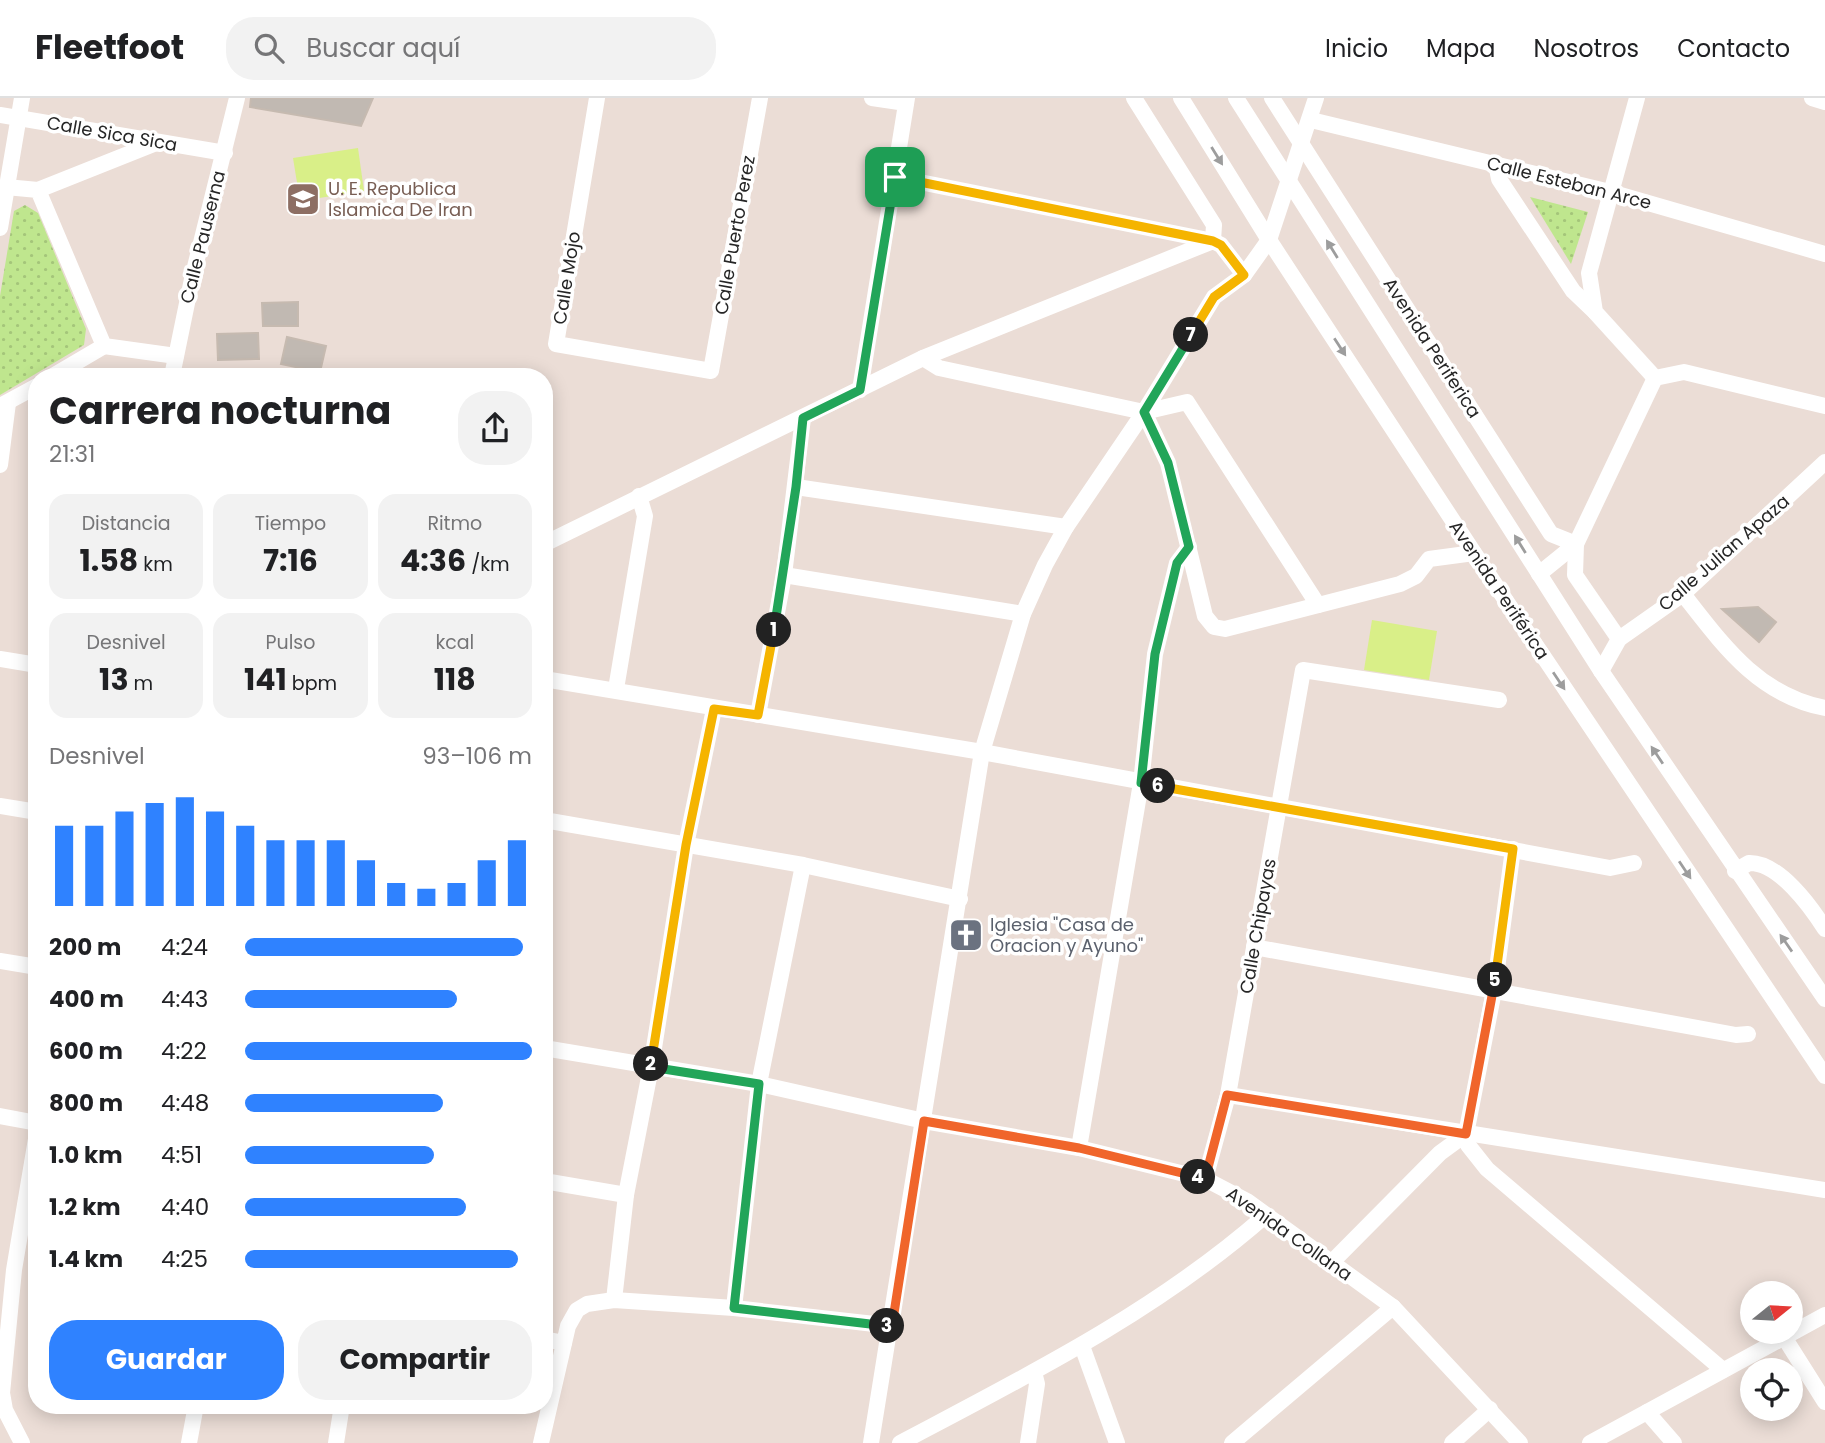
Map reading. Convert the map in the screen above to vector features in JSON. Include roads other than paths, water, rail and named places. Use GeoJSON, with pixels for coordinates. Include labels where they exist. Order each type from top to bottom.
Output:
{"type":"FeatureCollection","features":[{"type":"Feature","properties":{"kind":"street"},"geometry":{"type":"LineString","coordinates":[[0,228],[22,98]]}},
{"type":"Feature","properties":{"kind":"street","name":"Calle Pauserna"},"geometry":{"type":"LineString","coordinates":[[174,368],[195,266],[237,98]]}},
{"type":"Feature","properties":{"kind":"street","name":"Calle Mojo"},"geometry":{"type":"LineString","coordinates":[[597,98],[556,344],[711,371]]}},
{"type":"Feature","properties":{"kind":"street","name":"Calle Puerto Perez"},"geometry":{"type":"LineString","coordinates":[[711,371],[760,98]]}},
{"type":"Feature","properties":{"kind":"street"},"geometry":{"type":"LineString","coordinates":[[860,390],[907,101],[872,98]]}},
{"type":"Feature","properties":{"kind":"street"},"geometry":{"type":"LineString","coordinates":[[1134,98],[1214,225],[1213,241]]}},
{"type":"Feature","properties":{"kind":"street","name":"Avenida Periférica"},"geometry":{"type":"LineString","coordinates":[[1181,98],[1269,240],[1474,553],[1825,1076]]}},
{"type":"Feature","properties":{"kind":"street"},"geometry":{"type":"LineString","coordinates":[[1236,98],[1601,671],[1735,871],[1825,999]]}},
{"type":"Feature","properties":{"kind":"street","name":"Avenida Periferica"},"geometry":{"type":"LineString","coordinates":[[1272,98],[1551,534],[1576,544]]}},
{"type":"Feature","properties":{"kind":"street"},"geometry":{"type":"LineString","coordinates":[[871,1443],[892,1326],[982,752],[1023,614],[1066,527],[1144,412],[1214,297],[1244,275],[1269,240],[1288,179],[1311,120],[1316,98]]}},
{"type":"Feature","properties":{"kind":"street"},"geometry":{"type":"LineString","coordinates":[[1595,312],[1589,274],[1637,98]]}},
{"type":"Feature","properties":{"kind":"street"},"geometry":{"type":"LineString","coordinates":[[1812,98],[1825,102]]}},
{"type":"Feature","properties":{"kind":"street","name":"Calle Sica Sica"},"geometry":{"type":"LineString","coordinates":[[0,115],[225,153]]}},
{"type":"Feature","properties":{"kind":"street","name":"Calle Esteban Arce"},"geometry":{"type":"LineString","coordinates":[[1311,120],[1610,192],[1825,254]]}},
{"type":"Feature","properties":{"kind":"street"},"geometry":{"type":"LineString","coordinates":[[6,187],[38,190],[158,143]]}},
{"type":"Feature","properties":{"kind":"street"},"geometry":{"type":"LineString","coordinates":[[1496,164],[1500,179],[1573,291],[1655,378]]}},
{"type":"Feature","properties":{"kind":"street"},"geometry":{"type":"LineString","coordinates":[[895,177],[1213,241],[1221,245],[1244,275]]}},
{"type":"Feature","properties":{"kind":"street"},"geometry":{"type":"LineString","coordinates":[[38,190],[104,346]]}},
{"type":"Feature","properties":{"kind":"street"},"geometry":{"type":"LineString","coordinates":[[553,539],[923,358],[1213,241]]}},
{"type":"Feature","properties":{"kind":"street"},"geometry":{"type":"LineString","coordinates":[[67,368],[104,346],[176,356]]}},
{"type":"Feature","properties":{"kind":"street"},"geometry":{"type":"LineString","coordinates":[[923,358],[939,368],[1144,412],[1187,402],[1318,605]]}},
{"type":"Feature","properties":{"kind":"street"},"geometry":{"type":"LineString","coordinates":[[1655,378],[1684,372],[1825,406]]}},
{"type":"Feature","properties":{"kind":"street"},"geometry":{"type":"LineString","coordinates":[[1601,671],[1619,639],[1576,575],[1576,544],[1655,378]]}},
{"type":"Feature","properties":{"kind":"street"},"geometry":{"type":"LineString","coordinates":[[0,465],[4,404],[28,391]]}},
{"type":"Feature","properties":{"kind":"street"},"geometry":{"type":"LineString","coordinates":[[1144,412],[1168,463],[1205,616],[1214,627],[1225,629],[1400,584],[1416,576],[1429,559],[1474,553]]}},
{"type":"Feature","properties":{"kind":"street"},"geometry":{"type":"LineString","coordinates":[[758,715],[784,575],[803,418]]}},
{"type":"Feature","properties":{"kind":"street","name":"Calle Julian Apaza"},"geometry":{"type":"LineString","coordinates":[[1619,639],[1683,594],[1825,462]]}},
{"type":"Feature","properties":{"kind":"street"},"geometry":{"type":"LineString","coordinates":[[796,487],[1066,527]]}},
{"type":"Feature","properties":{"kind":"street"},"geometry":{"type":"LineString","coordinates":[[616,689],[645,516],[639,496]]}},
{"type":"Feature","properties":{"kind":"street"},"geometry":{"type":"LineString","coordinates":[[1539,574],[1576,544]]}},
{"type":"Feature","properties":{"kind":"street"},"geometry":{"type":"LineString","coordinates":[[1079,1148],[1141,783],[1155,654],[1177,563],[1189,547]]}},
{"type":"Feature","properties":{"kind":"street"},"geometry":{"type":"LineString","coordinates":[[784,575],[1023,614]]}},
{"type":"Feature","properties":{"kind":"street"},"geometry":{"type":"LineString","coordinates":[[1683,594],[1738,659],[1767,687],[1825,708]]}},
{"type":"Feature","properties":{"kind":"street"},"geometry":{"type":"LineString","coordinates":[[0,659],[28,664]]}},
{"type":"Feature","properties":{"kind":"street","name":"Calle Chipayas"},"geometry":{"type":"LineString","coordinates":[[1205,1179],[1227,1095],[1303,670],[1499,700]]}},
{"type":"Feature","properties":{"kind":"street"},"geometry":{"type":"LineString","coordinates":[[553,680],[982,752],[1610,868],[1634,863]]}},
{"type":"Feature","properties":{"kind":"street"},"geometry":{"type":"LineString","coordinates":[[614,1300],[626,1195],[651,1067],[686,845],[714,709]]}},
{"type":"Feature","properties":{"kind":"street"},"geometry":{"type":"LineString","coordinates":[[0,806],[28,811]]}},
{"type":"Feature","properties":{"kind":"street"},"geometry":{"type":"LineString","coordinates":[[553,822],[803,865],[960,900]]}},
{"type":"Feature","properties":{"kind":"street"},"geometry":{"type":"LineString","coordinates":[[1513,849],[1494,991],[1466,1134],[1468,1145],[1487,1169],[1723,1370]]}},
{"type":"Feature","properties":{"kind":"street"},"geometry":{"type":"LineString","coordinates":[[1735,871],[1749,863],[1766,867],[1800,895],[1825,929]]}},
{"type":"Feature","properties":{"kind":"street"},"geometry":{"type":"LineString","coordinates":[[734,1308],[759,1084],[803,865]]}},
{"type":"Feature","properties":{"kind":"street"},"geometry":{"type":"LineString","coordinates":[[1254,947],[1736,1035],[1748,1034]]}},
{"type":"Feature","properties":{"kind":"street"},"geometry":{"type":"LineString","coordinates":[[0,961],[28,966]]}},
{"type":"Feature","properties":{"kind":"street","name":"Avenida Collana"},"geometry":{"type":"LineString","coordinates":[[553,1050],[759,1084],[924,1121],[1079,1148],[1205,1179],[1247,1201],[1393,1307],[1520,1443]]}},
{"type":"Feature","properties":{"kind":"street"},"geometry":{"type":"LineString","coordinates":[[1227,1095],[1825,1190]]}},
{"type":"Feature","properties":{"kind":"street"},"geometry":{"type":"LineString","coordinates":[[0,1116],[28,1121]]}},
{"type":"Feature","properties":{"kind":"street"},"geometry":{"type":"LineString","coordinates":[[1331,1263],[1440,1153],[1466,1134]]}},
{"type":"Feature","properties":{"kind":"street"},"geometry":{"type":"LineString","coordinates":[[553,1183],[626,1195]]}},
{"type":"Feature","properties":{"kind":"street"},"geometry":{"type":"LineString","coordinates":[[900,1443],[1082,1346],[1217,1259],[1266,1215]]}},
{"type":"Feature","properties":{"kind":"street"},"geometry":{"type":"LineString","coordinates":[[22,1443],[1,1393],[7,1269],[28,1240]]}},
{"type":"Feature","properties":{"kind":"street"},"geometry":{"type":"LineString","coordinates":[[553,1391],[564,1343],[577,1310],[597,1301],[734,1308],[892,1326]]}},
{"type":"Feature","properties":{"kind":"street"},"geometry":{"type":"LineString","coordinates":[[1233,1443],[1393,1307]]}},
{"type":"Feature","properties":{"kind":"street"},"geometry":{"type":"LineString","coordinates":[[1803,1327],[1825,1315]]}},
{"type":"Feature","properties":{"kind":"street"},"geometry":{"type":"LineString","coordinates":[[553,1341],[564,1343]]}},
{"type":"Feature","properties":{"kind":"street"},"geometry":{"type":"LineString","coordinates":[[1590,1443],[1771,1344]]}},
{"type":"Feature","properties":{"kind":"street"},"geometry":{"type":"LineString","coordinates":[[1788,1344],[1825,1402]]}},
{"type":"Feature","properties":{"kind":"street"},"geometry":{"type":"LineString","coordinates":[[1082,1346],[1117,1443]]}},
{"type":"Feature","properties":{"kind":"street"},"geometry":{"type":"LineString","coordinates":[[1028,1443],[1037,1384],[1034,1372]]}},
{"type":"Feature","properties":{"kind":"street"},"geometry":{"type":"LineString","coordinates":[[1452,1443],[1490,1409]]}},
{"type":"Feature","properties":{"kind":"street"},"geometry":{"type":"LineString","coordinates":[[1647,1412],[1674,1443]]}},
{"type":"Feature","properties":{"kind":"street"},"geometry":{"type":"LineString","coordinates":[[189,1443],[194,1414]]}},
{"type":"Feature","properties":{"kind":"street"},"geometry":{"type":"LineString","coordinates":[[340,1443],[342,1414]]}},
{"type":"Feature","properties":{"kind":"street"},"geometry":{"type":"LineString","coordinates":[[541,1443],[548,1414]]}},
{"type":"Feature","properties":{"kind":"place","name":"U. E. Republica Islamica De Iran"},"geometry":{"type":"Point","coordinates":[303,199]}},
{"type":"Feature","properties":{"kind":"place","name":"Iglesia \"Casa de Oracion y Ayuno\""},"geometry":{"type":"Point","coordinates":[966,935]}}]}
